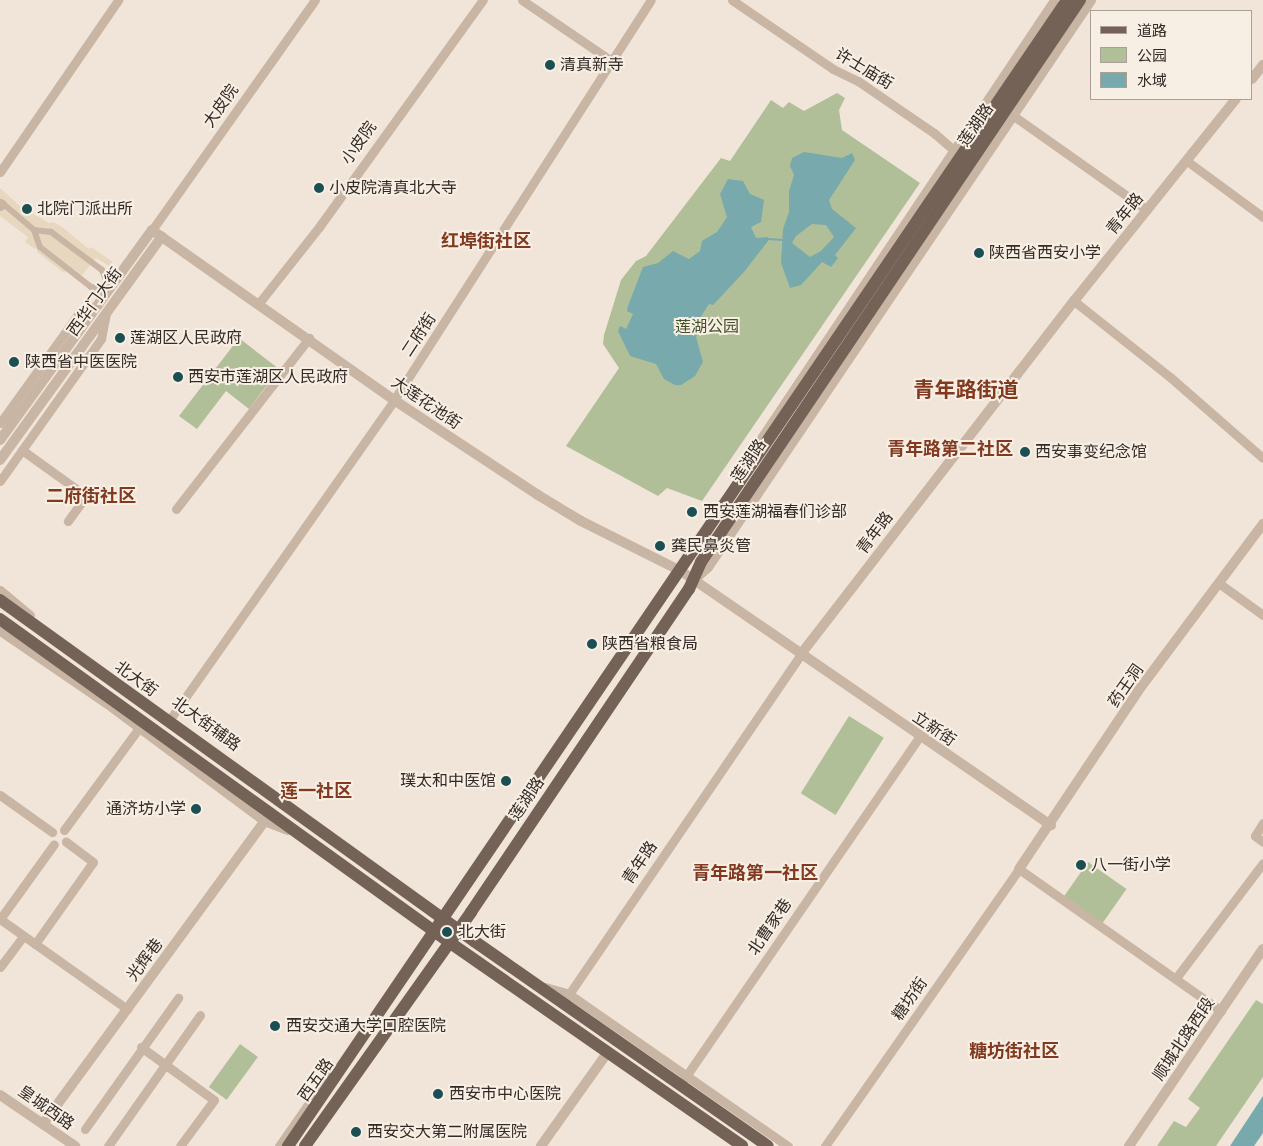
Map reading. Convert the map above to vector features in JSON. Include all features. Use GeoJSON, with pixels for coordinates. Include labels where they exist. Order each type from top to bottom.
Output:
{"type":"FeatureCollection","features":[{"type":"Feature","properties":{"kind":"main road","name":"莲湖路"},"geometry":{"type":"LineString","coordinates":[[449,942],[694,580],[701,562],[1001,107],[1067,0]]}},
{"type":"Feature","properties":{"kind":"main road","name":"莲湖路"},"geometry":{"type":"LineString","coordinates":[[1001,107],[1080,0]]}},
{"type":"Feature","properties":{"kind":"main road","name":"莲湖路"},"geometry":{"type":"LineString","coordinates":[[434,931],[966,159]]}},
{"type":"Feature","properties":{"kind":"main road","name":"北大街"},"geometry":{"type":"LineString","coordinates":[[0,600],[169,719],[535,984],[566,998],[683,1081],[768,1146]]}},
{"type":"Feature","properties":{"kind":"main road","name":"北大街"},"geometry":{"type":"LineString","coordinates":[[0,619],[268,817],[303,835],[607,1054],[742,1146]]}},
{"type":"Feature","properties":{"kind":"main road","name":"西五路"},"geometry":{"type":"LineString","coordinates":[[288,1146],[434,931]]}},
{"type":"Feature","properties":{"kind":"main road","name":"西五路"},"geometry":{"type":"LineString","coordinates":[[305,1146],[449,942]]}},
{"type":"Feature","properties":{"kind":"street"},"geometry":{"type":"LineString","coordinates":[[0,172],[118,0]]}},
{"type":"Feature","properties":{"kind":"street","name":"大皮院"},"geometry":{"type":"LineString","coordinates":[[152,230],[314,0]]}},
{"type":"Feature","properties":{"kind":"street","name":"小皮院"},"geometry":{"type":"LineString","coordinates":[[259,303],[319,227],[483,0]]}},
{"type":"Feature","properties":{"kind":"street"},"geometry":{"type":"LineString","coordinates":[[522,0],[610,60]]}},
{"type":"Feature","properties":{"kind":"street","name":"许士庙街"},"geometry":{"type":"LineString","coordinates":[[732,0],[834,69],[858,81],[966,159]]}},
{"type":"Feature","properties":{"kind":"street"},"geometry":{"type":"LineString","coordinates":[[1001,107],[1054,0]]}},
{"type":"Feature","properties":{"kind":"street"},"geometry":{"type":"LineString","coordinates":[[966,159],[1001,107],[1091,0]]}},
{"type":"Feature","properties":{"kind":"street","name":"二府街"},"geometry":{"type":"LineString","coordinates":[[169,719],[394,400],[495,246],[646,2]]}},
{"type":"Feature","properties":{"kind":"street"},"geometry":{"type":"LineString","coordinates":[[1253,78],[1263,64]]}},
{"type":"Feature","properties":{"kind":"street","name":"青年路"},"geometry":{"type":"LineString","coordinates":[[566,998],[802,654],[1074,301],[1235,100]]}},
{"type":"Feature","properties":{"kind":"street"},"geometry":{"type":"LineString","coordinates":[[1001,107],[1147,210]]}},
{"type":"Feature","properties":{"kind":"street"},"geometry":{"type":"LineString","coordinates":[[1187,161],[1263,217]]}},
{"type":"Feature","properties":{"kind":"street"},"geometry":{"type":"LineString","coordinates":[[1,204],[34,230],[50,232],[102,270],[110,289],[90,287],[40,246],[34,230]]}},
{"type":"Feature","properties":{"kind":"street","name":"大莲花池街"},"geometry":{"type":"LineString","coordinates":[[152,230],[309,338],[394,400],[538,495],[581,521],[681,571],[694,580]]}},
{"type":"Feature","properties":{"kind":"street","name":"西华门大街"},"geometry":{"type":"LineString","coordinates":[[0,440],[152,230]]}},
{"type":"Feature","properties":{"kind":"street","name":"西华门大街"},"geometry":{"type":"LineString","coordinates":[[0,460],[162,236]]}},
{"type":"Feature","properties":{"kind":"street"},"geometry":{"type":"LineString","coordinates":[[1074,301],[1170,377],[1263,458]]}},
{"type":"Feature","properties":{"kind":"street"},"geometry":{"type":"LineString","coordinates":[[0,423],[77,316],[98,305]]}},
{"type":"Feature","properties":{"kind":"street"},"geometry":{"type":"LineString","coordinates":[[0,481],[101,339],[106,312]]}},
{"type":"Feature","properties":{"kind":"street"},"geometry":{"type":"LineString","coordinates":[[176,509],[309,338]]}},
{"type":"Feature","properties":{"kind":"street"},"geometry":{"type":"LineString","coordinates":[[22,450],[86,496],[68,521]]}},
{"type":"Feature","properties":{"kind":"street","name":"药王洞"},"geometry":{"type":"LineString","coordinates":[[1019,869],[1051,825],[1138,692],[1262,528]]}},
{"type":"Feature","properties":{"kind":"street","name":"立新街"},"geometry":{"type":"LineString","coordinates":[[694,580],[919,737],[1051,825]]}},
{"type":"Feature","properties":{"kind":"street"},"geometry":{"type":"LineString","coordinates":[[1220,584],[1263,615]]}},
{"type":"Feature","properties":{"kind":"street","name":"北大街辅路"},"geometry":{"type":"LineString","coordinates":[[0,590],[40,623],[169,719]]}},
{"type":"Feature","properties":{"kind":"street"},"geometry":{"type":"LineString","coordinates":[[0,631],[142,724],[64,830]]}},
{"type":"Feature","properties":{"kind":"street","name":"北曹家巷"},"geometry":{"type":"LineString","coordinates":[[683,1081],[919,737]]}},
{"type":"Feature","properties":{"kind":"street"},"geometry":{"type":"LineString","coordinates":[[0,795],[52,832]]}},
{"type":"Feature","properties":{"kind":"street","name":"光辉巷"},"geometry":{"type":"LineString","coordinates":[[43,1124],[268,817]]}},
{"type":"Feature","properties":{"kind":"street"},"geometry":{"type":"LineString","coordinates":[[1263,823],[1255,836],[1263,842]]}},
{"type":"Feature","properties":{"kind":"street"},"geometry":{"type":"LineString","coordinates":[[58,828],[64,830],[68,836],[66,842],[60,846],[54,844],[50,838],[52,832],[58,828]]}},
{"type":"Feature","properties":{"kind":"street"},"geometry":{"type":"LineString","coordinates":[[34,944],[93,862],[66,842]]}},
{"type":"Feature","properties":{"kind":"street"},"geometry":{"type":"LineString","coordinates":[[54,844],[0,919],[127,1009]]}},
{"type":"Feature","properties":{"kind":"street"},"geometry":{"type":"LineString","coordinates":[[1176,978],[1263,863]]}},
{"type":"Feature","properties":{"kind":"street"},"geometry":{"type":"LineString","coordinates":[[1019,869],[1221,1011]]}},
{"type":"Feature","properties":{"kind":"street","name":"糖坊街"},"geometry":{"type":"LineString","coordinates":[[825,1146],[1019,869]]}},
{"type":"Feature","properties":{"kind":"street"},"geometry":{"type":"LineString","coordinates":[[0,967],[23,936]]}},
{"type":"Feature","properties":{"kind":"street","name":"顺城北路西段"},"geometry":{"type":"LineString","coordinates":[[1129,1146],[1263,949]]}},
{"type":"Feature","properties":{"kind":"street"},"geometry":{"type":"LineString","coordinates":[[279,1146],[383,997],[404,977]]}},
{"type":"Feature","properties":{"kind":"street"},"geometry":{"type":"LineString","coordinates":[[84,1129],[178,998]]}},
{"type":"Feature","properties":{"kind":"street"},"geometry":{"type":"LineString","coordinates":[[108,1146],[200,1015]]}},
{"type":"Feature","properties":{"kind":"street"},"geometry":{"type":"LineString","coordinates":[[141,1047],[166,1063],[214,1100],[180,1146]]}},
{"type":"Feature","properties":{"kind":"street"},"geometry":{"type":"LineString","coordinates":[[542,1146],[607,1054]]}},
{"type":"Feature","properties":{"kind":"street"},"geometry":{"type":"LineString","coordinates":[[683,1081],[788,1146]]}},
{"type":"Feature","properties":{"kind":"street","name":"皇城西路"},"geometry":{"type":"LineString","coordinates":[[0,1095],[74,1146]]}},
{"type":"Feature","properties":{"kind":"green space","name":"莲湖公园"},"geometry":{"type":"Polygon","coordinates":[[[837,93],[845,98],[839,110],[842,130],[920,183],[702,501],[667,488],[658,496],[566,446],[619,368],[603,344],[621,280],[636,261],[646,256],[721,158],[730,161],[771,100],[783,108],[789,102],[804,111],[837,93]]]}},
{"type":"Feature","properties":{"kind":"green space"},"geometry":{"type":"Polygon","coordinates":[[[239,338],[279,369],[249,409],[226,391],[197,429],[179,416],[239,338]]]}},
{"type":"Feature","properties":{"kind":"green space"},"geometry":{"type":"Polygon","coordinates":[[[849,716],[884,738],[836,815],[801,793],[849,716]]]}},
{"type":"Feature","properties":{"kind":"green space"},"geometry":{"type":"Polygon","coordinates":[[[1088,862],[1127,889],[1102,923],[1064,896],[1088,862]]]}},
{"type":"Feature","properties":{"kind":"green space"},"geometry":{"type":"Polygon","coordinates":[[[1256,1000],[1263,1004],[1263,1077],[1216,1146],[1157,1146],[1174,1121],[1186,1127],[1200,1108],[1188,1099],[1256,1000]]]}},
{"type":"Feature","properties":{"kind":"green space"},"geometry":{"type":"Polygon","coordinates":[[[240,1044],[258,1057],[227,1100],[209,1087],[240,1044]]]}},
{"type":"Feature","properties":{"kind":"shaded area"},"geometry":{"type":"Polygon","coordinates":[[[0,188],[21,207],[49,223],[53,222],[62,227],[89,249],[91,247],[113,262],[109,266],[96,258],[78,280],[66,271],[64,273],[37,252],[37,247],[35,249],[25,242],[28,237],[0,216],[0,188]]]}},
{"type":"Feature","properties":{"kind":"water"},"geometry":{"type":"Polygon","coordinates":[[[804,152],[842,158],[852,153],[855,160],[829,200],[832,209],[856,228],[835,255],[838,258],[831,267],[822,262],[801,285],[790,288],[781,263],[783,229],[789,212],[789,191],[794,175],[790,166],[792,158],[804,152]],[[812,224],[796,236],[792,243],[810,257],[821,251],[834,237],[826,225],[812,224]]]}},
{"type":"Feature","properties":{"kind":"water","name":"莲湖公园"},"geometry":{"type":"Polygon","coordinates":[[[728,179],[743,181],[750,194],[764,200],[761,222],[751,227],[756,238],[768,237],[768,241],[744,272],[713,305],[709,304],[700,318],[703,321],[696,337],[703,362],[695,376],[681,385],[675,385],[664,379],[656,364],[630,356],[618,331],[620,326],[626,329],[633,314],[627,311],[628,306],[643,267],[658,263],[673,251],[689,259],[700,251],[702,241],[717,232],[727,217],[720,194],[728,179]]]}},
{"type":"Feature","properties":{"kind":"water"},"geometry":{"type":"Polygon","coordinates":[[[1263,1096],[1263,1133],[1254,1146],[1230,1146],[1263,1096]]]}},
{"type":"Feature","properties":{"kind":"waterway"},"geometry":{"type":"LineString","coordinates":[[768,239],[783,240]]}},
{"type":"Feature","properties":{"kind":"place","name":"清真新寺"},"geometry":{"type":"Point","coordinates":[550,65]}},
{"type":"Feature","properties":{"kind":"place","name":"小皮院清真北大寺"},"geometry":{"type":"Point","coordinates":[319,188]}},
{"type":"Feature","properties":{"kind":"place","name":"北院门派出所"},"geometry":{"type":"Point","coordinates":[27,209]}},
{"type":"Feature","properties":{"kind":"place","name":"陕西省西安小学"},"geometry":{"type":"Point","coordinates":[979,253]}},
{"type":"Feature","properties":{"kind":"place","name":"莲湖区人民政府"},"geometry":{"type":"Point","coordinates":[120,338]}},
{"type":"Feature","properties":{"kind":"place","name":"陕西省中医医院"},"geometry":{"type":"Point","coordinates":[14,362]}},
{"type":"Feature","properties":{"kind":"place","name":"西安市莲湖区人民政府"},"geometry":{"type":"Point","coordinates":[178,377]}},
{"type":"Feature","properties":{"kind":"place","name":"西安事变纪念馆"},"geometry":{"type":"Point","coordinates":[1025,452]}},
{"type":"Feature","properties":{"kind":"place","name":"西安莲湖福春们诊部"},"geometry":{"type":"Point","coordinates":[692,512]}},
{"type":"Feature","properties":{"kind":"place","name":"龚民鼻炎管"},"geometry":{"type":"Point","coordinates":[660,546]}},
{"type":"Feature","properties":{"kind":"place","name":"陕西省粮食局"},"geometry":{"type":"Point","coordinates":[592,644]}},
{"type":"Feature","properties":{"kind":"place","name":"璞太和中医馆"},"geometry":{"type":"Point","coordinates":[506,781]}},
{"type":"Feature","properties":{"kind":"place","name":"通济坊小学"},"geometry":{"type":"Point","coordinates":[196,809]}},
{"type":"Feature","properties":{"kind":"place","name":"八一街小学"},"geometry":{"type":"Point","coordinates":[1081,865]}},
{"type":"Feature","properties":{"kind":"place","name":"北大街"},"geometry":{"type":"Point","coordinates":[447,932]}},
{"type":"Feature","properties":{"kind":"place","name":"西安交通大学口腔医院"},"geometry":{"type":"Point","coordinates":[275,1026]}},
{"type":"Feature","properties":{"kind":"place","name":"西安市中心医院"},"geometry":{"type":"Point","coordinates":[438,1094]}},
{"type":"Feature","properties":{"kind":"place","name":"西安交大第二附属医院"},"geometry":{"type":"Point","coordinates":[356,1132]}},
{"type":"Feature","properties":{"kind":"district","name":"红埠街社区"},"geometry":{"type":"Point","coordinates":[486,241]}},
{"type":"Feature","properties":{"kind":"district","name":"青年路街道"},"geometry":{"type":"Point","coordinates":[966,390]}},
{"type":"Feature","properties":{"kind":"district","name":"青年路第二社区"},"geometry":{"type":"Point","coordinates":[950,449]}},
{"type":"Feature","properties":{"kind":"district","name":"二府街社区"},"geometry":{"type":"Point","coordinates":[91,496]}},
{"type":"Feature","properties":{"kind":"district","name":"莲一社区"},"geometry":{"type":"Point","coordinates":[316,791]}},
{"type":"Feature","properties":{"kind":"district","name":"青年路第一社区"},"geometry":{"type":"Point","coordinates":[755,873]}},
{"type":"Feature","properties":{"kind":"district","name":"糖坊街社区"},"geometry":{"type":"Point","coordinates":[1014,1051]}}]}
